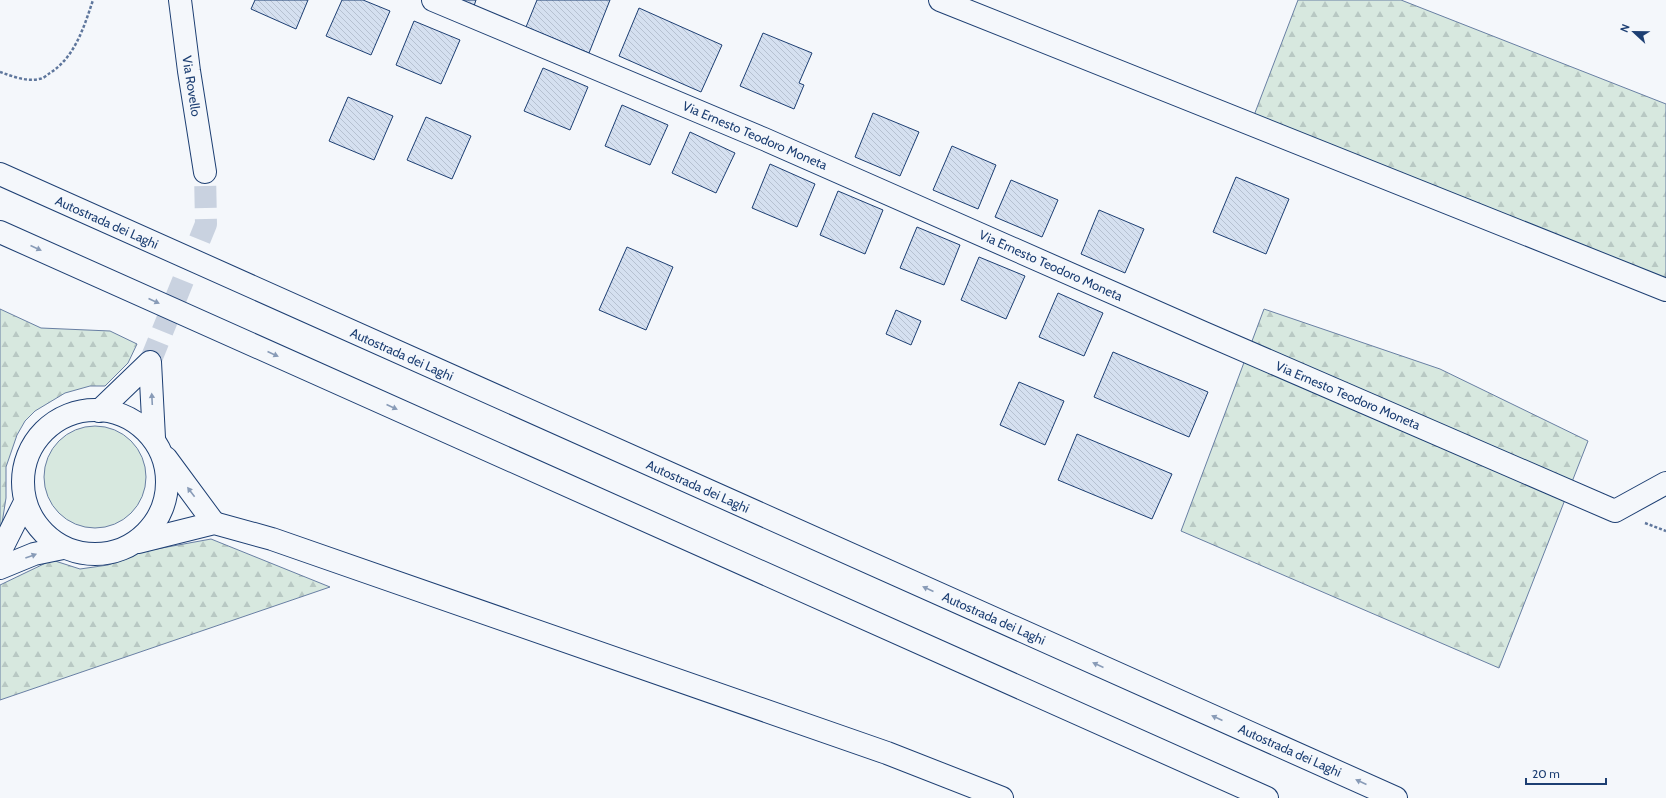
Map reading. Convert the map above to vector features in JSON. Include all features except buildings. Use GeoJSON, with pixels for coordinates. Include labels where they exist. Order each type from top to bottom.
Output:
{"type":"FeatureCollection","features":[{"type":"Feature","properties":{"kind":"main road","name":"Via Rovello"},"geometry":{"type":"LineString","coordinates":[[180,0],[189,71],[205,172]]}},
{"type":"Feature","properties":{"kind":"main road","name":"Via Ernesto Teodoro Moneta"},"geometry":{"type":"LineString","coordinates":[[433,0],[764,139],[1615,511],[1666,483]]}},
{"type":"Feature","properties":{"kind":"main road"},"geometry":{"type":"LineString","coordinates":[[940,0],[1666,290]]}},
{"type":"Feature","properties":{"kind":"main road","name":"Autostrada dei Laghi"},"geometry":{"type":"LineString","coordinates":[[0,174],[1396,798]]}},
{"type":"Feature","properties":{"kind":"main road"},"geometry":{"type":"LineString","coordinates":[[0,232],[1267,798]]}},
{"type":"Feature","properties":{"kind":"main road"},"geometry":{"type":"LineString","coordinates":[[99,410],[150,362],[158,446],[168,478],[166,500],[155,524],[138,542]]}},
{"type":"Feature","properties":{"kind":"main road"},"geometry":{"type":"LineString","coordinates":[[214,523],[158,446],[133,419],[115,412],[99,410],[85,410],[69,414],[42,432],[29,451],[22,481],[25,502],[43,534],[63,548],[92,555],[116,553],[138,542],[214,523],[272,539],[886,753],[1002,798]]}},
{"type":"Feature","properties":{"kind":"main road"},"geometry":{"type":"LineString","coordinates":[[0,552],[25,502]]}},
{"type":"Feature","properties":{"kind":"main road"},"geometry":{"type":"LineString","coordinates":[[0,568],[34,554],[63,548]]}},
{"type":"Feature","properties":{"kind":"path"},"geometry":{"type":"LineString","coordinates":[[0,72],[20,79],[40,80],[58,68],[73,50],[83,30],[93,0]]}},
{"type":"Feature","properties":{"kind":"green space"},"geometry":{"type":"Polygon","coordinates":[[[1298,0],[1401,0],[1666,104],[1666,279],[1253,118],[1298,0]]]}},
{"type":"Feature","properties":{"kind":"green space"},"geometry":{"type":"Polygon","coordinates":[[[0,309],[41,328],[110,331],[137,344],[128,363],[105,386],[90,386],[65,393],[35,411],[25,421],[17,435],[6,467],[6,498],[0,536],[0,309]]]}},
{"type":"Feature","properties":{"kind":"green space"},"geometry":{"type":"Polygon","coordinates":[[[1264,309],[1440,369],[1588,441],[1499,668],[1181,531],[1264,309]]]}},
{"type":"Feature","properties":{"kind":"green space"},"geometry":{"type":"Polygon","coordinates":[[[95,426],[114,430],[131,441],[142,458],[146,477],[142,496],[131,513],[114,524],[95,528],[76,524],[59,513],[48,496],[44,477],[48,458],[59,441],[76,430],[95,426]]]}},
{"type":"Feature","properties":{"kind":"green space"},"geometry":{"type":"Polygon","coordinates":[[[211,539],[330,587],[0,700],[0,585],[52,560],[80,569],[108,565],[140,552],[211,539]]]}},
{"type":"Feature","properties":{"kind":"tunnel"},"geometry":{"type":"LineString","coordinates":[[150,362],[206,224],[205,172]]}}]}
